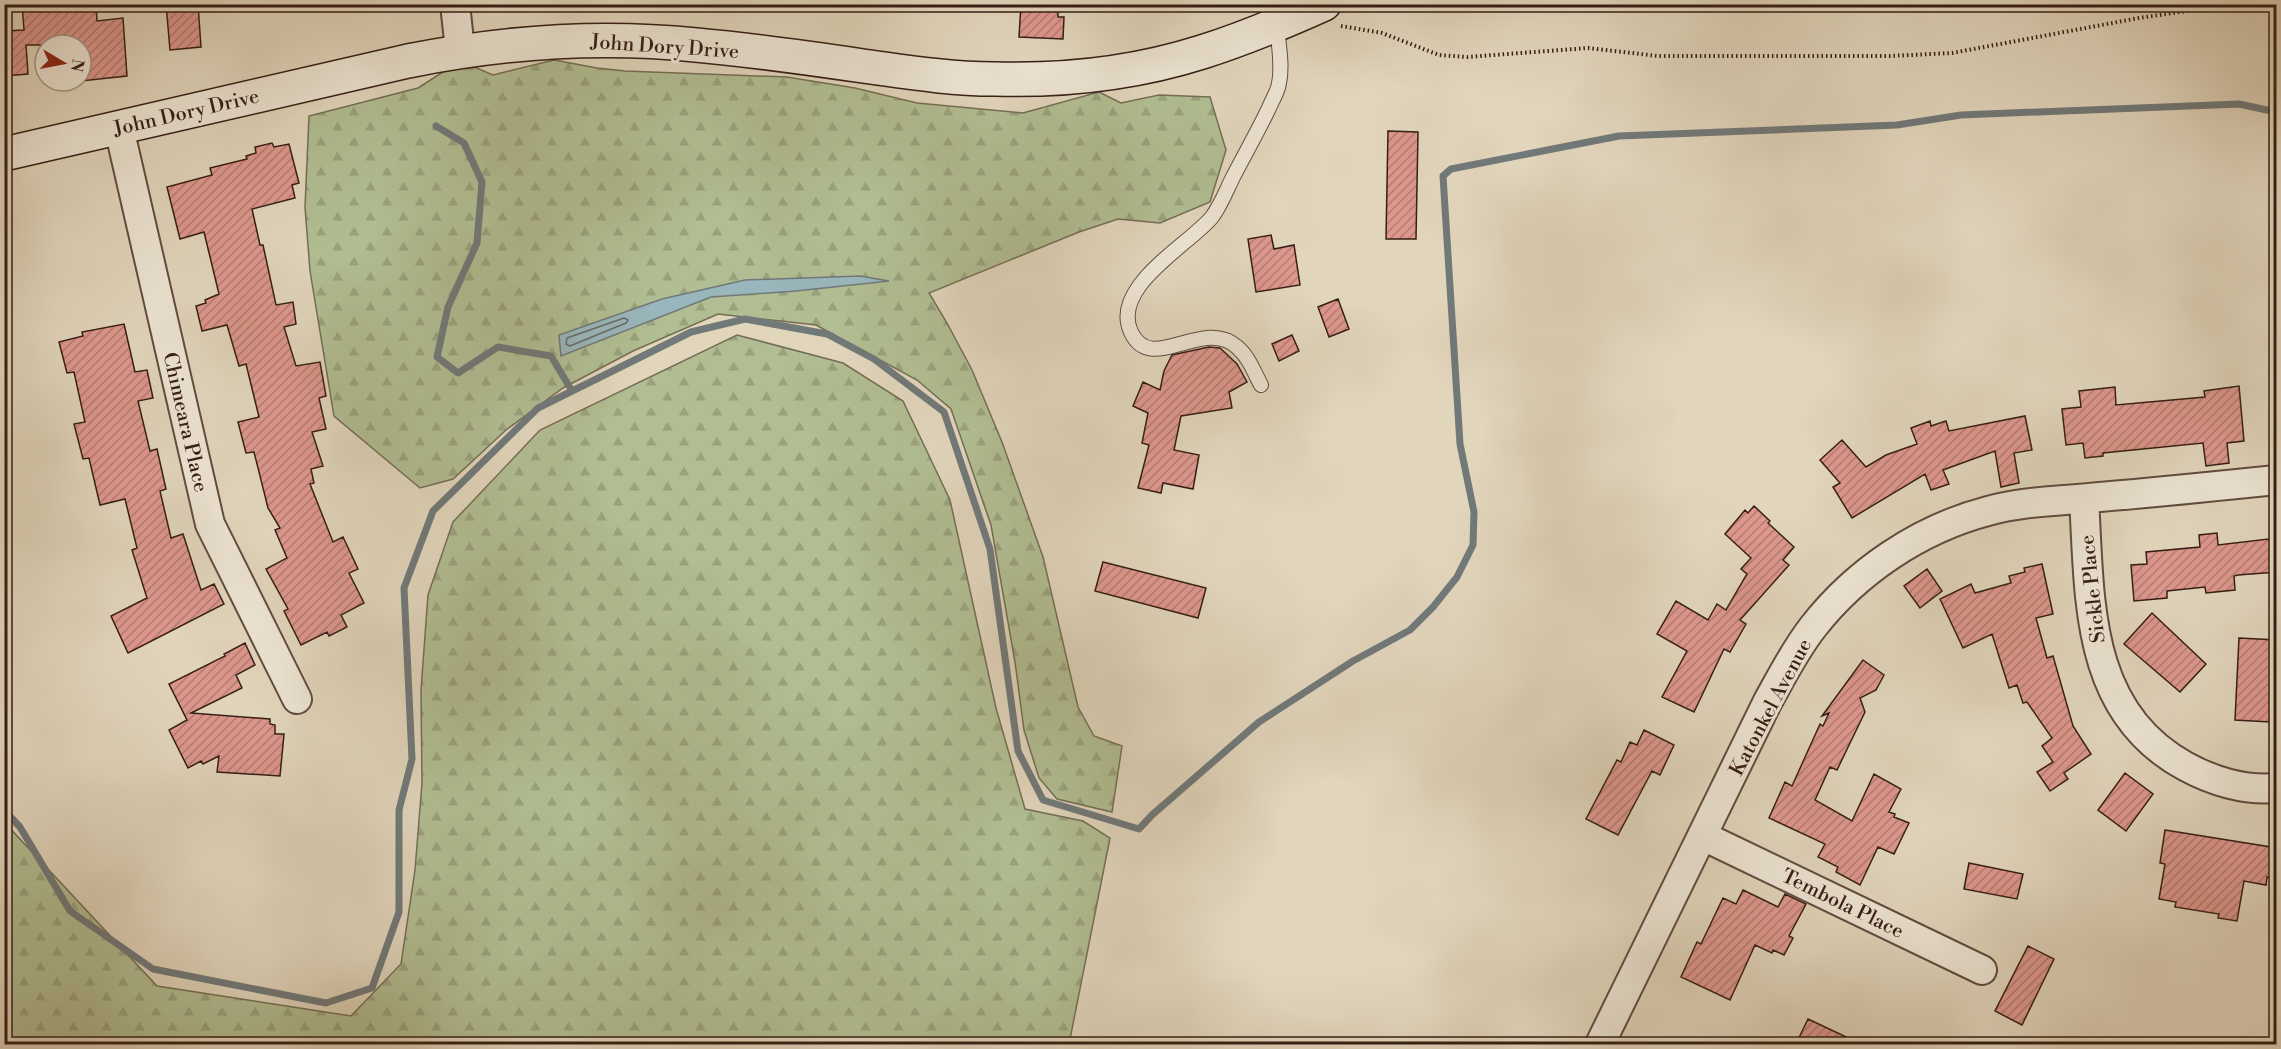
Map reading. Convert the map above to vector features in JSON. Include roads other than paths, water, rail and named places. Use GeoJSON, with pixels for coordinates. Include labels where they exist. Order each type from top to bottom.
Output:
{"type":"FeatureCollection","features":[{"type":"Feature","properties":{"kind":"street"},"geometry":{"type":"LineString","coordinates":[[455,4],[460,51]]}},
{"type":"Feature","properties":{"kind":"street","name":"John Dory Drive"},"geometry":{"type":"LineString","coordinates":[[4,154],[408,60],[460,51],[550,42],[631,40],[718,47],[939,76],[1038,79],[1090,75],[1150,65],[1201,52],[1324,4]]}},
{"type":"Feature","properties":{"kind":"street","name":"Chimeara Place"},"geometry":{"type":"LineString","coordinates":[[119,128],[210,524],[297,699]]}},
{"type":"Feature","properties":{"kind":"street","name":"Katonkel Avenue"},"geometry":{"type":"LineString","coordinates":[[1599,1044],[1768,701],[1790,662],[1814,627],[1875,566],[1923,536],[1988,510],[2038,501],[2084,499],[2277,480]]}},
{"type":"Feature","properties":{"kind":"street","name":"Sickle Place"},"geometry":{"type":"LineString","coordinates":[[2084,499],[2093,626],[2102,664],[2116,699],[2132,722],[2176,761],[2214,780],[2277,789]]}},
{"type":"Feature","properties":{"kind":"street","name":"Tembola Place"},"geometry":{"type":"LineString","coordinates":[[1703,836],[1982,970]]}},
{"type":"Feature","properties":{"kind":"lane"},"geometry":{"type":"LineString","coordinates":[[1261,386],[1244,353],[1228,340],[1206,336],[1163,349],[1150,348],[1144,346],[1131,334],[1129,312],[1136,289],[1146,276],[1212,217],[1262,123],[1279,83],[1285,21]]}},
{"type":"Feature","properties":{"kind":"water"},"geometry":{"type":"Polygon","coordinates":[[[860,276],[889,281],[711,297],[561,356],[559,335],[662,299],[745,280],[860,276]]]}},
{"type":"Feature","properties":{"kind":"waterway"},"geometry":{"type":"LineString","coordinates":[[4,810],[20,827],[70,911],[153,969],[326,1003],[372,988],[399,912],[399,810],[412,759],[404,588],[433,511],[538,408],[691,332],[745,319],[827,334],[874,359],[944,412],[990,549],[1018,751],[1043,800],[1139,829],[1259,722],[1353,661],[1410,630],[1433,607],[1457,577],[1473,545],[1474,512],[1460,444],[1443,176],[1451,169],[1619,136],[1897,125],[1961,115],[2239,104],[2276,112]]}},
{"type":"Feature","properties":{"kind":"waterway"},"geometry":{"type":"LineString","coordinates":[[436,126],[464,143],[482,182],[477,243],[448,307],[437,357],[458,373],[498,347],[551,356],[572,391]]}}]}
